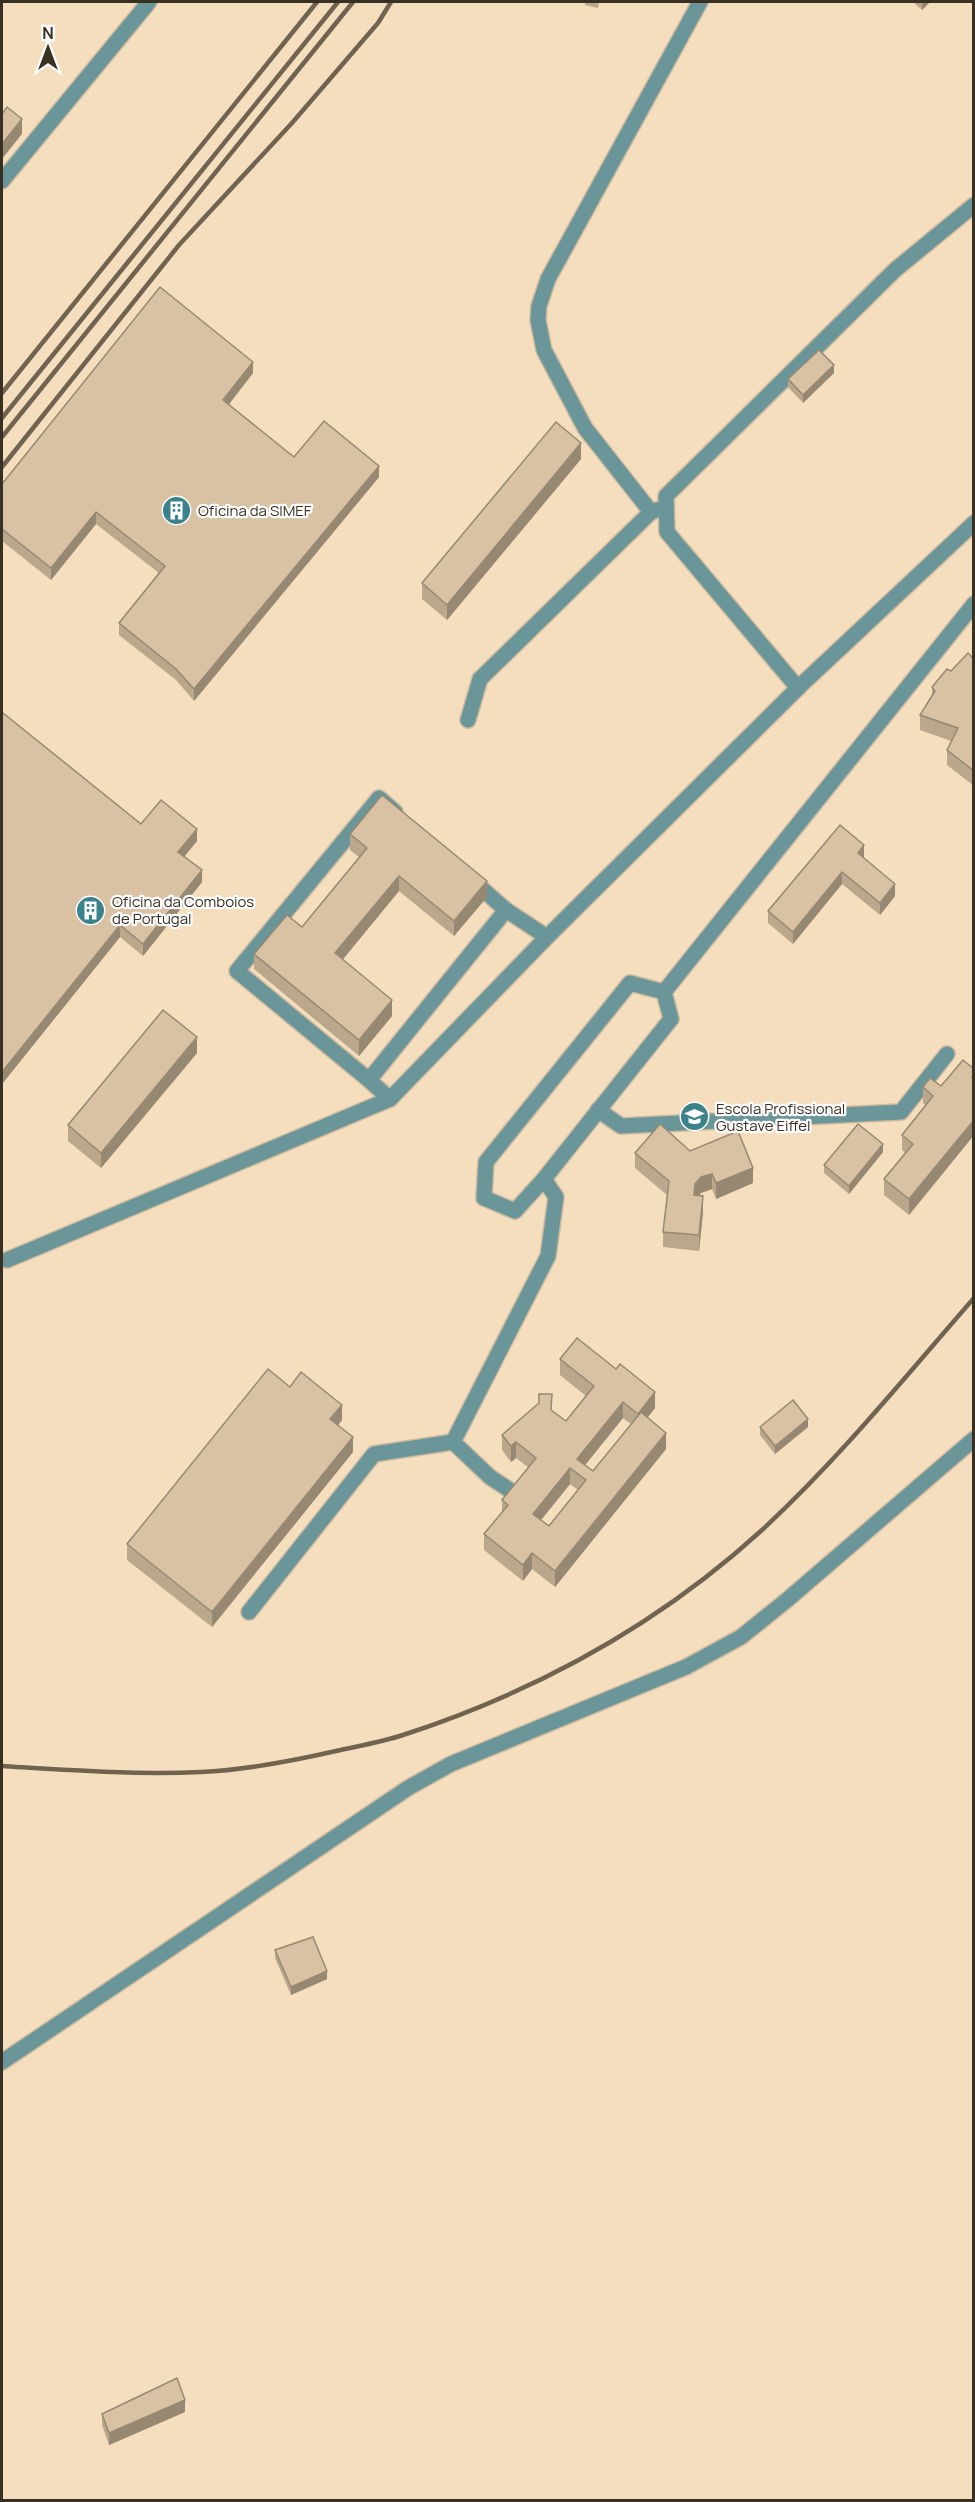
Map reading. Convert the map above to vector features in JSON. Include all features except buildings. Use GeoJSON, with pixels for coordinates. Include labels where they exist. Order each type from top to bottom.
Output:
{"type":"FeatureCollection","features":[{"type":"Feature","properties":{"kind":"street"},"geometry":{"type":"LineString","coordinates":[[2,181],[149,2]]}},
{"type":"Feature","properties":{"kind":"street"},"geometry":{"type":"LineString","coordinates":[[700,2],[555,264],[543,292],[538,320],[539,335],[544,350],[585,428],[658,509],[667,532],[798,688]]}},
{"type":"Feature","properties":{"kind":"street"},"geometry":{"type":"LineString","coordinates":[[468,720],[480,679],[658,509],[666,496],[895,270],[974,206]]}},
{"type":"Feature","properties":{"kind":"street"},"geometry":{"type":"LineString","coordinates":[[7,1260],[390,1099],[547,937],[798,688],[974,523]]}},
{"type":"Feature","properties":{"kind":"street"},"geometry":{"type":"LineString","coordinates":[[664,992],[974,604]]}},
{"type":"Feature","properties":{"kind":"street"},"geometry":{"type":"LineString","coordinates":[[390,1099],[237,971],[380,798],[405,820]]}},
{"type":"Feature","properties":{"kind":"street"},"geometry":{"type":"LineString","coordinates":[[464,872],[506,910],[547,937]]}},
{"type":"Feature","properties":{"kind":"street"},"geometry":{"type":"LineString","coordinates":[[369,1080],[506,910]]}},
{"type":"Feature","properties":{"kind":"street"},"geometry":{"type":"LineString","coordinates":[[630,983],[664,992],[670,1019],[544,1179],[515,1211],[484,1198],[486,1162],[630,983]]}},
{"type":"Feature","properties":{"kind":"street"},"geometry":{"type":"LineString","coordinates":[[598,1110],[621,1126],[901,1112],[947,1054]]}},
{"type":"Feature","properties":{"kind":"street"},"geometry":{"type":"LineString","coordinates":[[453,1442],[548,1256],[556,1197],[544,1179]]}},
{"type":"Feature","properties":{"kind":"street"},"geometry":{"type":"LineString","coordinates":[[2,2062],[408,1788],[451,1764],[687,1668],[741,1637],[974,1439]]}},
{"type":"Feature","properties":{"kind":"street"},"geometry":{"type":"LineString","coordinates":[[453,1442],[490,1477],[511,1491]]}},
{"type":"Feature","properties":{"kind":"street"},"geometry":{"type":"LineString","coordinates":[[249,1612],[374,1454],[453,1442]]}},
{"type":"Feature","properties":{"kind":"railway"},"geometry":{"type":"LineString","coordinates":[[2,393],[317,2]]}},
{"type":"Feature","properties":{"kind":"railway"},"geometry":{"type":"LineString","coordinates":[[2,418],[338,2]]}},
{"type":"Feature","properties":{"kind":"railway"},"geometry":{"type":"LineString","coordinates":[[2,437],[353,2]]}},
{"type":"Feature","properties":{"kind":"railway"},"geometry":{"type":"LineString","coordinates":[[2,467],[179,245],[292,123],[378,23],[391,2]]}},
{"type":"Feature","properties":{"kind":"railway"},"geometry":{"type":"LineString","coordinates":[[2,1766],[102,1772],[176,1773],[218,1771],[269,1764],[370,1744],[403,1735],[452,1718],[547,1676],[593,1652],[681,1596],[762,1530],[845,1446],[974,1298]]}},
{"type":"Feature","properties":{"kind":"place","name":"Oficina da SIMEF"},"geometry":{"type":"Point","coordinates":[177,510]}},
{"type":"Feature","properties":{"kind":"place","name":"Oficina da Comboios de Portugal"},"geometry":{"type":"Point","coordinates":[91,910]}},
{"type":"Feature","properties":{"kind":"place","name":"Escola Profissional Gustave Eiffel"},"geometry":{"type":"Point","coordinates":[695,1117]}}]}
